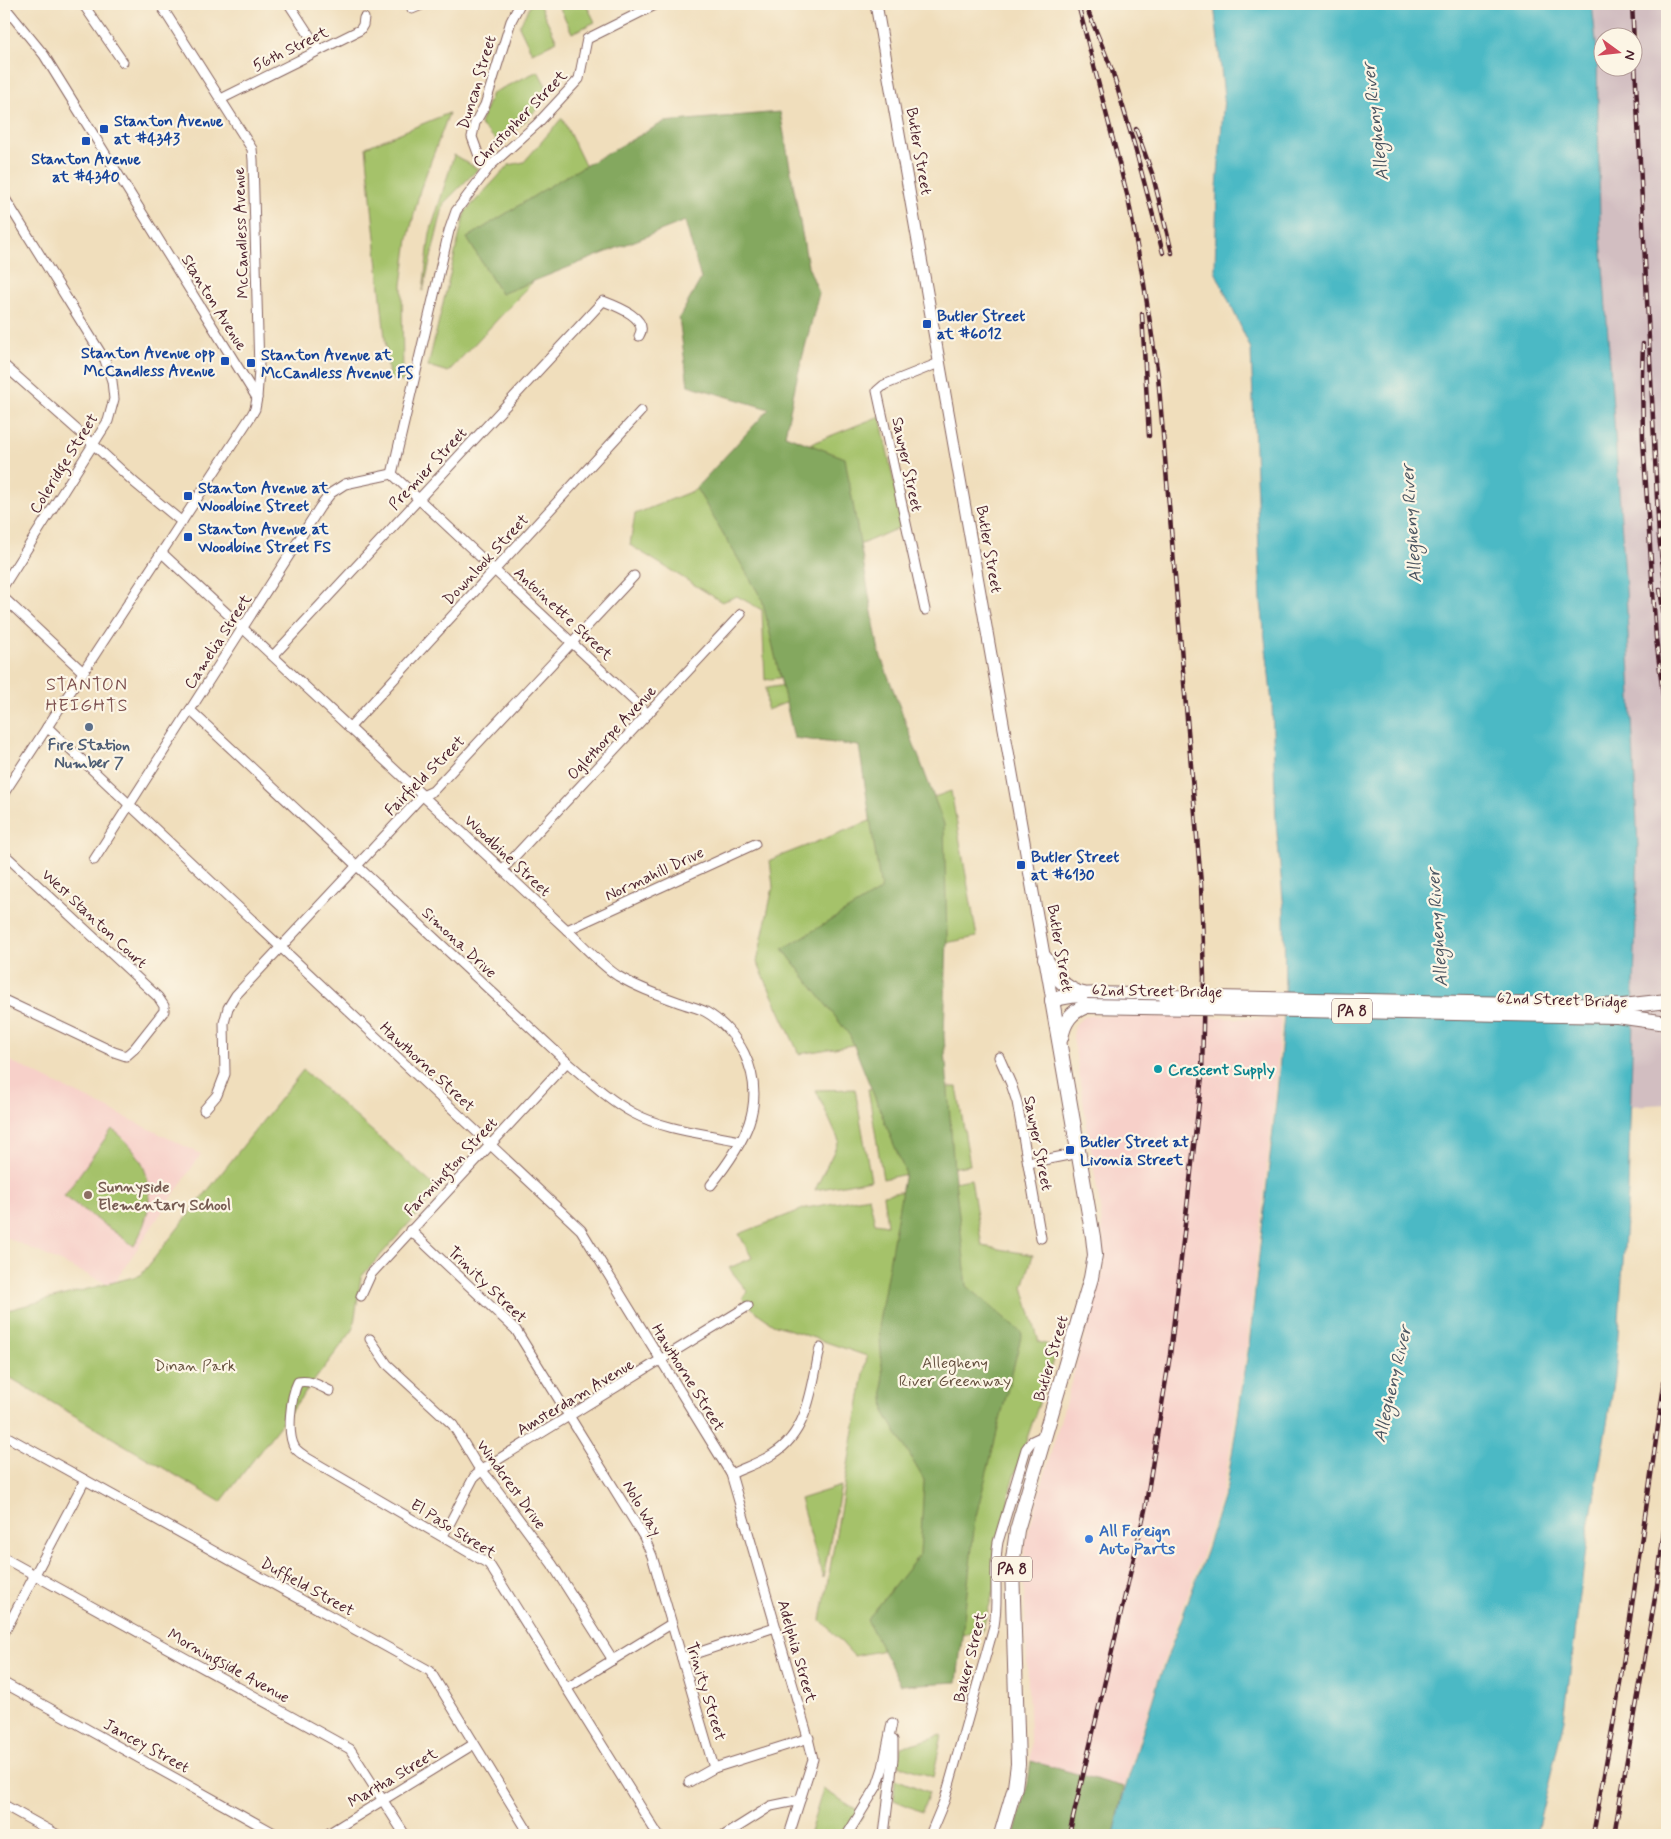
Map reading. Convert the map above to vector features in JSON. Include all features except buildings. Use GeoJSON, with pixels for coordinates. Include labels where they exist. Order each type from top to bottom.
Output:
{"type":"FeatureCollection","features":[{"type":"Feature","properties":{"kind":"highway"},"geometry":{"type":"LineString","coordinates":[[1045,958],[1073,1001]]}},
{"type":"Feature","properties":{"kind":"highway","name":"62nd Street Bridge"},"geometry":{"type":"LineString","coordinates":[[1052,1000],[1620,1011],[1667,1023]]}},
{"type":"Feature","properties":{"kind":"highway","name":"Butler Street"},"geometry":{"type":"LineString","coordinates":[[1001,1835],[1015,1787],[1018,1764],[1013,1548],[1094,1263],[1094,1246],[1052,1000]]}},
{"type":"Feature","properties":{"kind":"highway","name":"62nd Street Bridge"},"geometry":{"type":"LineString","coordinates":[[1620,1011],[1667,1000]]}},
{"type":"Feature","properties":{"kind":"highway","name":"PA 8"},"geometry":{"type":"LineString","coordinates":[[1060,1044],[1073,1001]]}},
{"type":"Feature","properties":{"kind":"highway"},"geometry":{"type":"LineString","coordinates":[[1620,1011],[1667,1010]]}},
{"type":"Feature","properties":{"kind":"highway"},"geometry":{"type":"LineString","coordinates":[[1620,1011],[1667,1014]]}},
{"type":"Feature","properties":{"kind":"main road","name":"Butler Street"},"geometry":{"type":"LineString","coordinates":[[876,4],[1052,1000]]}},
{"type":"Feature","properties":{"kind":"street"},"geometry":{"type":"LineString","coordinates":[[83,4],[123,62]]}},
{"type":"Feature","properties":{"kind":"street","name":"McCandless Avenue"},"geometry":{"type":"LineString","coordinates":[[160,4],[252,149],[258,369],[257,398]]}},
{"type":"Feature","properties":{"kind":"street"},"geometry":{"type":"LineString","coordinates":[[289,4],[319,50]]}},
{"type":"Feature","properties":{"kind":"street"},"geometry":{"type":"LineString","coordinates":[[412,9],[424,4]]}},
{"type":"Feature","properties":{"kind":"street","name":"Duncan Street"},"geometry":{"type":"LineString","coordinates":[[490,166],[479,156],[472,137],[475,123],[486,105],[511,21],[520,4]]}},
{"type":"Feature","properties":{"kind":"street","name":"Christopher Street"},"geometry":{"type":"LineString","coordinates":[[392,474],[449,231],[456,211],[490,166],[536,124],[579,79],[587,39],[657,4]]}},
{"type":"Feature","properties":{"kind":"street","name":"Stanton Avenue"},"geometry":{"type":"LineString","coordinates":[[4,6],[44,55],[257,398]]}},
{"type":"Feature","properties":{"kind":"street","name":"56th Street"},"geometry":{"type":"LineString","coordinates":[[221,99],[360,30],[364,25],[364,18]]}},
{"type":"Feature","properties":{"kind":"street","name":"Coleridge Street"},"geometry":{"type":"LineString","coordinates":[[4,197],[105,360],[112,381],[114,399],[108,421],[4,585]]}},
{"type":"Feature","properties":{"kind":"street","name":"Premier Street"},"geometry":{"type":"LineString","coordinates":[[273,656],[603,301],[617,306],[636,319],[642,326],[639,336]]}},
{"type":"Feature","properties":{"kind":"street","name":"Sawyer Street"},"geometry":{"type":"LineString","coordinates":[[925,610],[877,391],[884,385],[939,364]]}},
{"type":"Feature","properties":{"kind":"street"},"geometry":{"type":"LineString","coordinates":[[4,365],[135,483],[182,522]]}},
{"type":"Feature","properties":{"kind":"street"},"geometry":{"type":"LineString","coordinates":[[4,793],[255,409],[257,398]]}},
{"type":"Feature","properties":{"kind":"street","name":"Downlook Street"},"geometry":{"type":"LineString","coordinates":[[349,728],[641,411]]}},
{"type":"Feature","properties":{"kind":"street","name":"Antoinette Street"},"geometry":{"type":"LineString","coordinates":[[392,474],[648,714]]}},
{"type":"Feature","properties":{"kind":"street","name":"Camelia Street"},"geometry":{"type":"LineString","coordinates":[[94,860],[320,507],[331,493],[345,484],[392,474]]}},
{"type":"Feature","properties":{"kind":"street","name":"Woodbine Street"},"geometry":{"type":"LineString","coordinates":[[162,553],[616,975],[644,990],[706,1012],[724,1026],[738,1042],[749,1062],[754,1084],[754,1104],[751,1117],[731,1160],[711,1185]]}},
{"type":"Feature","properties":{"kind":"street","name":"Fairfield Street"},"geometry":{"type":"LineString","coordinates":[[204,1110],[217,1095],[225,1074],[224,1023],[228,1008],[236,994],[422,796],[431,793],[634,576]]}},
{"type":"Feature","properties":{"kind":"street"},"geometry":{"type":"LineString","coordinates":[[4,598],[83,672]]}},
{"type":"Feature","properties":{"kind":"street","name":"Oglethorpe Avenue"},"geometry":{"type":"LineString","coordinates":[[502,870],[741,614]]}},
{"type":"Feature","properties":{"kind":"street","name":"Simona Drive"},"geometry":{"type":"LineString","coordinates":[[190,710],[567,1062],[604,1094],[634,1113],[666,1126],[740,1141]]}},
{"type":"Feature","properties":{"kind":"street","name":"Hawthorne Street"},"geometry":{"type":"LineString","coordinates":[[47,727],[581,1230],[731,1474]]}},
{"type":"Feature","properties":{"kind":"street","name":"Normahill Drive"},"geometry":{"type":"LineString","coordinates":[[567,930],[755,844]]}},
{"type":"Feature","properties":{"kind":"street","name":"West Stanton Court"},"geometry":{"type":"LineString","coordinates":[[4,854],[158,998],[164,1006],[164,1011],[134,1049],[126,1056],[4,1000]]}},
{"type":"Feature","properties":{"kind":"street","name":"Sawyer Street"},"geometry":{"type":"LineString","coordinates":[[999,1057],[1014,1092],[1041,1238]]}},
{"type":"Feature","properties":{"kind":"street","name":"Farmington Street"},"geometry":{"type":"LineString","coordinates":[[361,1296],[371,1274],[567,1062]]}},
{"type":"Feature","properties":{"kind":"street"},"geometry":{"type":"LineString","coordinates":[[1028,1163],[1079,1153]]}},
{"type":"Feature","properties":{"kind":"street","name":"Trinity Street"},"geometry":{"type":"LineString","coordinates":[[410,1230],[516,1330],[570,1416]]}},
{"type":"Feature","properties":{"kind":"street","name":"Amsterdam Avenue"},"geometry":{"type":"LineString","coordinates":[[443,1536],[474,1477],[748,1306]]}},
{"type":"Feature","properties":{"kind":"street","name":"Windcrest Drive"},"geometry":{"type":"LineString","coordinates":[[370,1339],[387,1364],[453,1425],[482,1471],[552,1564],[613,1660]]}},
{"type":"Feature","properties":{"kind":"street"},"geometry":{"type":"LineString","coordinates":[[731,1474],[774,1454],[788,1441],[800,1425],[808,1405],[820,1348]]}},
{"type":"Feature","properties":{"kind":"street","name":"El Paso Street"},"geometry":{"type":"LineString","coordinates":[[330,1391],[307,1381],[298,1382],[293,1392],[290,1418],[295,1448],[307,1458],[489,1564],[658,1835]]}},
{"type":"Feature","properties":{"kind":"street","name":"Nolo Way"},"geometry":{"type":"LineString","coordinates":[[570,1416],[644,1537],[652,1556],[671,1624]]}},
{"type":"Feature","properties":{"kind":"street","name":"Duffield Street"},"geometry":{"type":"LineString","coordinates":[[4,1435],[430,1671],[530,1835]]}},
{"type":"Feature","properties":{"kind":"street","name":"Baker Street"},"geometry":{"type":"LineString","coordinates":[[930,1835],[946,1799],[994,1626],[997,1601],[996,1553],[998,1542],[1026,1449],[1032,1440],[1045,1435]]}},
{"type":"Feature","properties":{"kind":"street","name":"Adelphia Street"},"geometry":{"type":"LineString","coordinates":[[731,1474],[809,1738],[813,1759],[790,1835]]}},
{"type":"Feature","properties":{"kind":"street"},"geometry":{"type":"LineString","coordinates":[[4,1633],[85,1480]]}},
{"type":"Feature","properties":{"kind":"street","name":"Morningside Avenue"},"geometry":{"type":"LineString","coordinates":[[4,1558],[350,1749],[404,1835]]}},
{"type":"Feature","properties":{"kind":"street"},"geometry":{"type":"LineString","coordinates":[[567,1688],[671,1624]]}},
{"type":"Feature","properties":{"kind":"street","name":"Trinity Street"},"geometry":{"type":"LineString","coordinates":[[671,1624],[714,1768]]}},
{"type":"Feature","properties":{"kind":"street"},"geometry":{"type":"LineString","coordinates":[[682,1658],[775,1626]]}},
{"type":"Feature","properties":{"kind":"street","name":"Jancey Street"},"geometry":{"type":"LineString","coordinates":[[4,1683],[275,1835]]}},
{"type":"Feature","properties":{"kind":"street"},"geometry":{"type":"LineString","coordinates":[[847,1835],[877,1786],[884,1768],[892,1723],[894,1759],[884,1835]]}},
{"type":"Feature","properties":{"kind":"street"},"geometry":{"type":"LineString","coordinates":[[689,1782],[714,1768],[809,1738]]}},
{"type":"Feature","properties":{"kind":"street","name":"Martha Street"},"geometry":{"type":"LineString","coordinates":[[326,1835],[474,1744]]}},
{"type":"Feature","properties":{"kind":"street"},"geometry":{"type":"LineString","coordinates":[[725,1835],[771,1806],[800,1800]]}},
{"type":"Feature","properties":{"kind":"street"},"geometry":{"type":"LineString","coordinates":[[4,1805],[58,1835]]}},
{"type":"Feature","properties":{"kind":"shaded area"},"geometry":{"type":"Polygon","coordinates":[[[1592,4],[1667,4],[1667,1104],[1630,1106],[1638,847],[1626,590],[1600,223],[1597,78],[1644,78],[1644,28],[1595,28],[1592,4]]]}},
{"type":"Feature","properties":{"kind":"shaded area"},"geometry":{"type":"Polygon","coordinates":[[[1097,1015],[1281,1019],[1275,1094],[1247,1346],[1222,1494],[1200,1562],[1160,1671],[1124,1787],[1031,1761],[1023,1565],[1026,1540],[1104,1268],[1101,1214],[1073,1037],[1075,1025],[1083,1017],[1097,1015]]]}},
{"type":"Feature","properties":{"kind":"shaded area","name":"Sunnyside Elementary School"},"geometry":{"type":"Polygon","coordinates":[[[4,1058],[201,1154],[112,1286],[4,1236],[4,1058]]]}},
{"type":"Feature","properties":{"kind":"green space"},"geometry":{"type":"Polygon","coordinates":[[[531,4],[539,4],[557,41],[532,53],[519,26],[531,4]]]}},
{"type":"Feature","properties":{"kind":"green space"},"geometry":{"type":"Polygon","coordinates":[[[558,4],[586,4],[595,22],[572,33],[558,4]]]}},
{"type":"Feature","properties":{"kind":"green space"},"geometry":{"type":"Polygon","coordinates":[[[538,71],[551,95],[501,145],[480,124],[492,93],[538,71]]]}},
{"type":"Feature","properties":{"kind":"green space"},"geometry":{"type":"Polygon","coordinates":[[[780,112],[808,266],[819,293],[796,382],[785,435],[845,458],[879,652],[944,824],[947,937],[944,1036],[954,1171],[967,1286],[1022,1333],[975,1520],[957,1682],[901,1685],[867,1620],[920,1554],[924,1480],[885,1413],[879,1322],[905,1172],[850,1036],[783,949],[881,890],[859,746],[794,738],[762,599],[696,488],[769,409],[688,385],[679,318],[701,279],[685,221],[501,294],[467,238],[561,179],[664,122],[780,112]]]}},
{"type":"Feature","properties":{"kind":"green space"},"geometry":{"type":"Polygon","coordinates":[[[449,113],[420,190],[408,239],[402,285],[403,382],[389,379],[366,147],[449,113]]]}},
{"type":"Feature","properties":{"kind":"green space"},"geometry":{"type":"Polygon","coordinates":[[[562,118],[597,190],[563,250],[448,372],[428,366],[465,212],[509,165],[524,162],[562,118]]]}},
{"type":"Feature","properties":{"kind":"green space"},"geometry":{"type":"Polygon","coordinates":[[[454,155],[478,169],[444,203],[423,291],[430,233],[454,155]]]}},
{"type":"Feature","properties":{"kind":"green space"},"geometry":{"type":"Polygon","coordinates":[[[880,416],[903,526],[850,549],[811,673],[765,680],[762,610],[737,596],[722,602],[630,545],[635,514],[880,416]]]}},
{"type":"Feature","properties":{"kind":"green space"},"geometry":{"type":"Polygon","coordinates":[[[812,681],[814,692],[767,710],[766,688],[812,681]]]}},
{"type":"Feature","properties":{"kind":"green space"},"geometry":{"type":"Polygon","coordinates":[[[951,791],[977,937],[940,944],[915,804],[951,791]]]}},
{"type":"Feature","properties":{"kind":"green space"},"geometry":{"type":"Polygon","coordinates":[[[903,808],[941,1030],[799,1054],[757,962],[773,887],[770,860],[903,808]]]}},
{"type":"Feature","properties":{"kind":"green space","name":"Dinan Park"},"geometry":{"type":"Polygon","coordinates":[[[303,1070],[439,1190],[361,1277],[353,1330],[221,1502],[4,1374],[4,1311],[141,1275],[303,1070]]]}},
{"type":"Feature","properties":{"kind":"green space"},"geometry":{"type":"Polygon","coordinates":[[[957,1087],[970,1165],[932,1171],[918,1088],[957,1087]]]}},
{"type":"Feature","properties":{"kind":"green space"},"geometry":{"type":"Polygon","coordinates":[[[906,1088],[921,1171],[883,1179],[868,1089],[906,1088]]]}},
{"type":"Feature","properties":{"kind":"green space"},"geometry":{"type":"Polygon","coordinates":[[[855,1089],[871,1180],[815,1190],[839,1141],[816,1090],[855,1089]]]}},
{"type":"Feature","properties":{"kind":"green space"},"geometry":{"type":"Polygon","coordinates":[[[112,1129],[137,1154],[144,1168],[148,1183],[147,1214],[134,1246],[64,1196],[112,1129]]]}},
{"type":"Feature","properties":{"kind":"green space","name":"Allegheny River Greenway"},"geometry":{"type":"Polygon","coordinates":[[[971,1179],[982,1246],[1033,1255],[1023,1287],[1039,1342],[1058,1348],[1011,1485],[994,1590],[982,1631],[854,1656],[821,1620],[867,1356],[773,1324],[756,1312],[742,1298],[748,1292],[729,1268],[752,1258],[739,1234],[806,1208],[869,1197],[875,1223],[887,1225],[883,1195],[971,1179]]]}},
{"type":"Feature","properties":{"kind":"green space"},"geometry":{"type":"Polygon","coordinates":[[[841,1486],[823,1578],[800,1499],[841,1486]]]}},
{"type":"Feature","properties":{"kind":"green space"},"geometry":{"type":"Polygon","coordinates":[[[942,1735],[933,1777],[899,1765],[901,1747],[942,1735]]]}},
{"type":"Feature","properties":{"kind":"green space"},"geometry":{"type":"Polygon","coordinates":[[[1031,1761],[1124,1787],[1114,1835],[1014,1835],[1028,1783],[1031,1761]]]}},
{"type":"Feature","properties":{"kind":"green space"},"geometry":{"type":"Polygon","coordinates":[[[895,1779],[929,1792],[922,1812],[894,1800],[895,1779]]]}},
{"type":"Feature","properties":{"kind":"green space"},"geometry":{"type":"Polygon","coordinates":[[[823,1789],[864,1814],[850,1835],[816,1835],[810,1832],[823,1789]]]}},
{"type":"Feature","properties":{"kind":"water","name":"Allegheny River"},"geometry":{"type":"Polygon","coordinates":[[[1214,4],[1592,4],[1595,28],[1594,78],[1597,78],[1600,223],[1626,590],[1638,847],[1628,1192],[1615,1377],[1588,1533],[1564,1720],[1536,1835],[1114,1835],[1123,1796],[1159,1679],[1202,1564],[1227,1486],[1249,1346],[1285,1004],[1284,910],[1276,822],[1272,703],[1261,602],[1251,349],[1215,271],[1217,188],[1224,97],[1214,4]]]}},
{"type":"Feature","properties":{"kind":"railway"},"geometry":{"type":"LineString","coordinates":[[1069,1835],[1145,1510],[1170,1355],[1202,1076],[1204,978],[1201,884],[1158,375],[1128,198],[1078,4]]}},
{"type":"Feature","properties":{"kind":"railway"},"geometry":{"type":"LineString","coordinates":[[1085,4],[1112,70],[1163,253]]}},
{"type":"Feature","properties":{"kind":"railway"},"geometry":{"type":"LineString","coordinates":[[1632,4],[1659,537],[1667,597]]}},
{"type":"Feature","properties":{"kind":"railway"},"geometry":{"type":"LineString","coordinates":[[1136,129],[1153,176],[1172,253]]}},
{"type":"Feature","properties":{"kind":"railway"},"geometry":{"type":"LineString","coordinates":[[1142,314],[1149,436]]}},
{"type":"Feature","properties":{"kind":"railway"},"geometry":{"type":"LineString","coordinates":[[1643,344],[1643,439],[1656,638],[1667,727]]}},
{"type":"Feature","properties":{"kind":"railway"},"geometry":{"type":"LineString","coordinates":[[1660,589],[1667,639]]}},
{"type":"Feature","properties":{"kind":"railway"},"geometry":{"type":"LineString","coordinates":[[1593,1835],[1629,1626],[1664,1385],[1667,1335]]}},
{"type":"Feature","properties":{"kind":"railway"},"geometry":{"type":"LineString","coordinates":[[1614,1835],[1657,1586],[1667,1507]]}},
{"type":"Feature","properties":{"kind":"place","name":"Stanton Avenue at #4343"},"geometry":{"type":"Point","coordinates":[104,129]}},
{"type":"Feature","properties":{"kind":"place","name":"Stanton Avenue at #4340"},"geometry":{"type":"Point","coordinates":[86,141]}},
{"type":"Feature","properties":{"kind":"place","name":"Butler Street at #6012"},"geometry":{"type":"Point","coordinates":[927,324]}},
{"type":"Feature","properties":{"kind":"place","name":"Stanton Avenue opp McCandless Avenue"},"geometry":{"type":"Point","coordinates":[225,361]}},
{"type":"Feature","properties":{"kind":"place","name":"Stanton Avenue at McCandless Avenue FS"},"geometry":{"type":"Point","coordinates":[251,363]}},
{"type":"Feature","properties":{"kind":"place","name":"Stanton Avenue at Woodbine Street"},"geometry":{"type":"Point","coordinates":[188,496]}},
{"type":"Feature","properties":{"kind":"place","name":"Stanton Avenue at Woodbine Street FS"},"geometry":{"type":"Point","coordinates":[188,537]}},
{"type":"Feature","properties":{"kind":"place","name":"Fire Station Number 7"},"geometry":{"type":"Point","coordinates":[89,727]}},
{"type":"Feature","properties":{"kind":"place","name":"Butler Street at #6130"},"geometry":{"type":"Point","coordinates":[1021,865]}},
{"type":"Feature","properties":{"kind":"place","name":"Crescent Supply"},"geometry":{"type":"Point","coordinates":[1158,1069]}},
{"type":"Feature","properties":{"kind":"place","name":"Butler Street at Livonia Street"},"geometry":{"type":"Point","coordinates":[1070,1150]}},
{"type":"Feature","properties":{"kind":"place","name":"Sunnyside Elementary School"},"geometry":{"type":"Point","coordinates":[88,1195]}},
{"type":"Feature","properties":{"kind":"place","name":"All Foreign Auto Parts"},"geometry":{"type":"Point","coordinates":[1089,1539]}},
{"type":"Feature","properties":{"kind":"district","name":"STANTON HEIGHTS"},"geometry":{"type":"Point","coordinates":[87,694]}}]}
